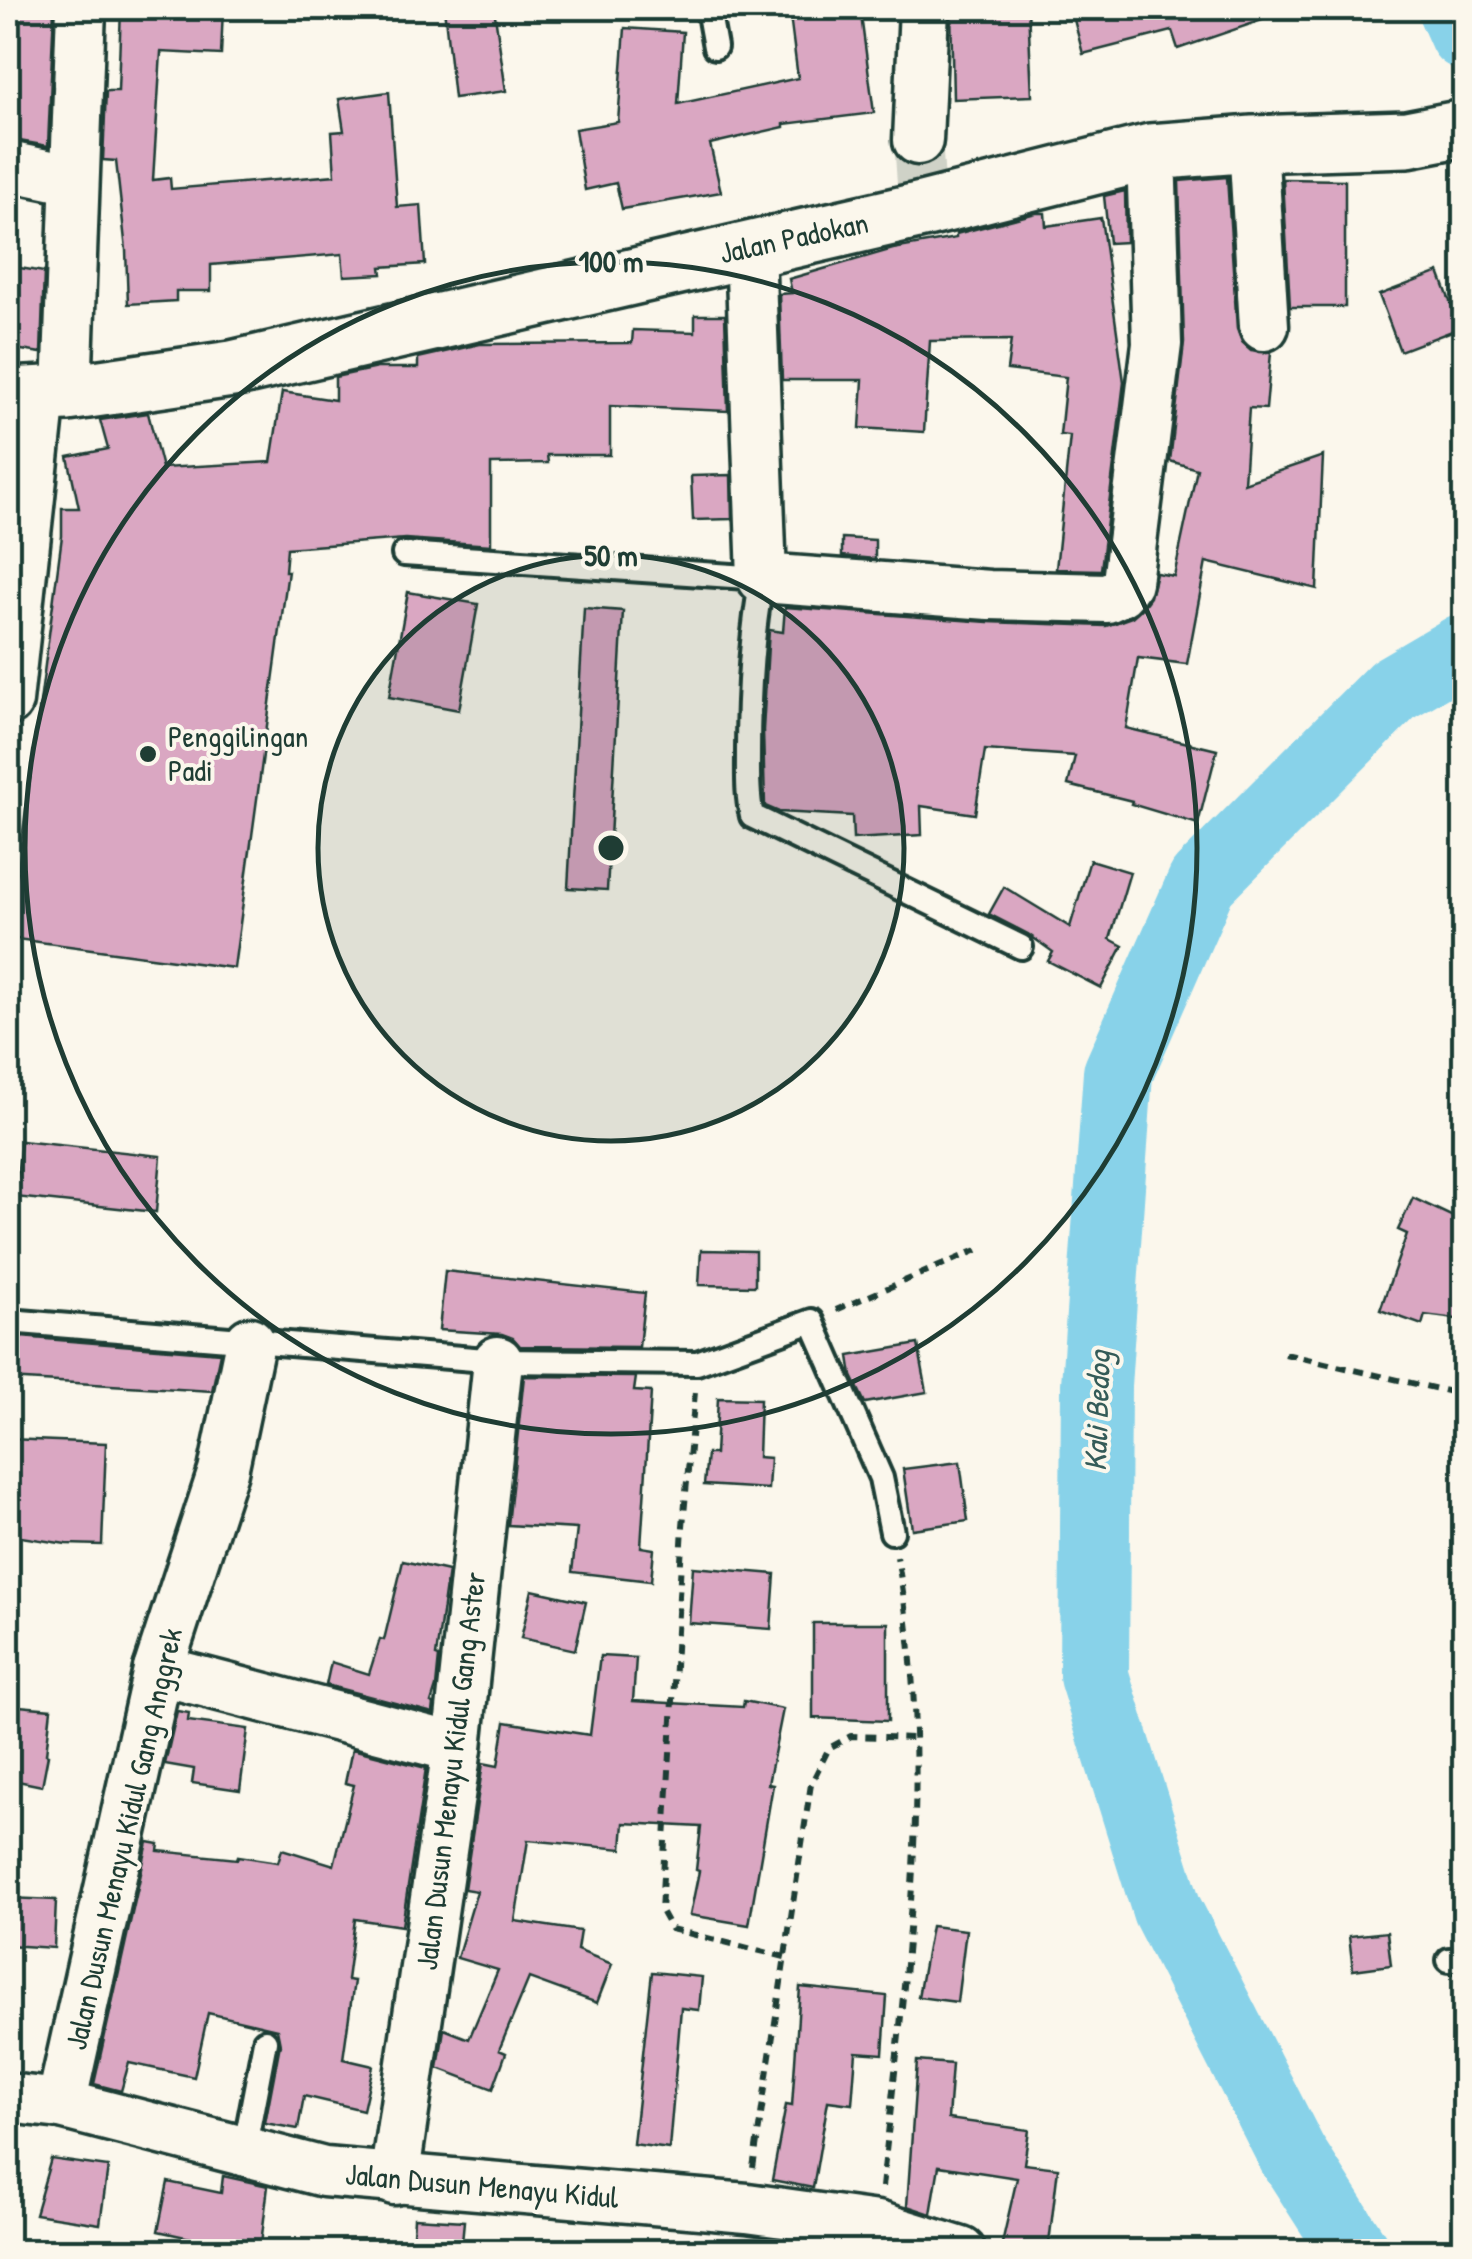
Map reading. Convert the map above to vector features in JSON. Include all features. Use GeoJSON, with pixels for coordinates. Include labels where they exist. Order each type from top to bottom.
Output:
{"type":"FeatureCollection","features":[{"type":"Feature","properties":{"kind":"main road","name":"Jalan Padokan"},"geometry":{"type":"LineString","coordinates":[[38,395],[232,369],[750,248],[920,178],[1253,144],[1407,140],[1464,128]]}},
{"type":"Feature","properties":{"kind":"street"},"geometry":{"type":"LineString","coordinates":[[8,702],[38,395],[74,180],[81,8]]}},
{"type":"Feature","properties":{"kind":"street"},"geometry":{"type":"LineString","coordinates":[[920,178],[924,8]]}},
{"type":"Feature","properties":{"kind":"street"},"geometry":{"type":"LineString","coordinates":[[1253,144],[1264,326]]}},
{"type":"Feature","properties":{"kind":"street"},"geometry":{"type":"LineString","coordinates":[[750,248],[762,578],[989,595],[1108,598],[1120,592],[1127,582],[1133,554],[1157,344],[1152,152]]}},
{"type":"Feature","properties":{"kind":"street"},"geometry":{"type":"LineString","coordinates":[[8,166],[74,180]]}},
{"type":"Feature","properties":{"kind":"street","name":"Jalan Dusun Menayu Kidul Gang Anggrek"},"geometry":{"type":"LineString","coordinates":[[62,2104],[158,1670],[223,1471],[250,1342]]}},
{"type":"Feature","properties":{"kind":"street","name":"Jalan Dusun Menayu Kidul Gang Aster"},"geometry":{"type":"LineString","coordinates":[[394,2180],[457,1748],[498,1361]]}},
{"type":"Feature","properties":{"kind":"street"},"geometry":{"type":"LineString","coordinates":[[158,1670],[457,1748]]}},
{"type":"Feature","properties":{"kind":"street","name":"Jalan Dusun Menayu Kidul"},"geometry":{"type":"LineString","coordinates":[[8,2098],[62,2104],[324,2172],[747,2208],[878,2226],[961,2252]]}},
{"type":"Feature","properties":{"kind":"lane"},"geometry":{"type":"LineString","coordinates":[[708,8],[715,48]]}},
{"type":"Feature","properties":{"kind":"lane"},"geometry":{"type":"LineString","coordinates":[[404,554],[762,578],[752,636],[748,696],[752,816],[1021,947]]}},
{"type":"Feature","properties":{"kind":"lane"},"geometry":{"type":"LineString","coordinates":[[8,1321],[498,1361],[697,1363],[812,1321],[881,1478],[892,1532]]}},
{"type":"Feature","properties":{"kind":"lane"},"geometry":{"type":"LineString","coordinates":[[244,2151],[265,2041]]}},
{"type":"Feature","properties":{"kind":"path"},"geometry":{"type":"LineString","coordinates":[[812,1321],[978,1250]]}},
{"type":"Feature","properties":{"kind":"path"},"geometry":{"type":"LineString","coordinates":[[1285,1354],[1464,1396]]}},
{"type":"Feature","properties":{"kind":"path"},"geometry":{"type":"LineString","coordinates":[[697,1363],[683,1526],[661,1911],[671,1929],[786,1957]]}},
{"type":"Feature","properties":{"kind":"path"},"geometry":{"type":"LineString","coordinates":[[878,2226],[912,1917],[916,1738],[907,1611],[892,1532]]}},
{"type":"Feature","properties":{"kind":"path"},"geometry":{"type":"LineString","coordinates":[[747,2208],[811,1784],[829,1748],[851,1736],[916,1738]]}},
{"type":"Feature","properties":{"kind":"building"},"geometry":{"type":"Polygon","coordinates":[[[8,8],[54,8],[48,146],[8,139],[8,8]]]}},
{"type":"Feature","properties":{"kind":"building"},"geometry":{"type":"Polygon","coordinates":[[[121,8],[223,8],[221,55],[161,52],[153,180],[170,178],[171,189],[335,175],[332,132],[344,131],[339,99],[389,92],[397,207],[421,205],[425,264],[381,267],[382,274],[344,276],[342,254],[211,265],[211,291],[176,291],[176,301],[128,304],[116,161],[103,160],[106,91],[118,91],[121,8]]]}},
{"type":"Feature","properties":{"kind":"building"},"geometry":{"type":"Polygon","coordinates":[[[444,8],[494,8],[506,91],[454,98],[444,8]]]}},
{"type":"Feature","properties":{"kind":"building"},"geometry":{"type":"Polygon","coordinates":[[[789,8],[860,8],[874,113],[784,124],[710,144],[721,192],[622,209],[616,183],[585,190],[575,129],[618,122],[625,28],[683,32],[678,104],[798,78],[789,8]]]}},
{"type":"Feature","properties":{"kind":"building"},"geometry":{"type":"Polygon","coordinates":[[[951,8],[1028,8],[1032,96],[953,99],[951,8]]]}},
{"type":"Feature","properties":{"kind":"building"},"geometry":{"type":"Polygon","coordinates":[[[1071,8],[1282,8],[1283,13],[1178,49],[1172,31],[1083,54],[1071,8]]]}},
{"type":"Feature","properties":{"kind":"building"},"geometry":{"type":"Polygon","coordinates":[[[1227,177],[1237,329],[1242,342],[1251,350],[1271,352],[1266,409],[1249,408],[1244,483],[1323,456],[1317,589],[1206,562],[1187,664],[1138,658],[1126,728],[1217,750],[1198,824],[1131,804],[1132,801],[1068,785],[1075,756],[985,750],[975,814],[921,806],[922,835],[853,839],[852,816],[779,812],[765,806],[763,730],[769,630],[783,632],[785,607],[1106,626],[1132,617],[1142,608],[1150,597],[1156,573],[1174,576],[1197,469],[1170,461],[1184,343],[1179,181],[1227,177]]]}},
{"type":"Feature","properties":{"kind":"building"},"geometry":{"type":"Polygon","coordinates":[[[1283,179],[1345,180],[1345,307],[1290,307],[1283,179]]]}},
{"type":"Feature","properties":{"kind":"building"},"geometry":{"type":"Polygon","coordinates":[[[1125,191],[1126,242],[1109,243],[1104,196],[1125,191]]]}},
{"type":"Feature","properties":{"kind":"building"},"geometry":{"type":"Polygon","coordinates":[[[1045,213],[1046,226],[1101,218],[1124,382],[1101,570],[1056,569],[1070,436],[1060,435],[1066,377],[1007,370],[1011,340],[930,341],[924,432],[860,428],[863,380],[782,380],[779,294],[792,293],[789,279],[893,249],[956,238],[956,234],[1045,213]]]}},
{"type":"Feature","properties":{"kind":"building"},"geometry":{"type":"Polygon","coordinates":[[[8,266],[44,272],[41,353],[8,348],[8,266]]]}},
{"type":"Feature","properties":{"kind":"building"},"geometry":{"type":"Polygon","coordinates":[[[1439,272],[1460,328],[1400,351],[1379,295],[1439,272]]]}},
{"type":"Feature","properties":{"kind":"building"},"geometry":{"type":"Polygon","coordinates":[[[695,315],[725,315],[728,411],[610,406],[610,455],[547,455],[548,463],[491,464],[491,545],[405,539],[287,548],[288,571],[234,968],[9,938],[62,536],[62,508],[79,508],[68,457],[108,449],[100,420],[148,413],[162,468],[271,462],[282,392],[335,400],[335,377],[377,368],[418,368],[418,358],[480,344],[632,343],[633,330],[695,332],[695,315]]]}},
{"type":"Feature","properties":{"kind":"building"},"geometry":{"type":"Polygon","coordinates":[[[731,475],[732,519],[693,520],[691,476],[731,475]]]}},
{"type":"Feature","properties":{"kind":"building"},"geometry":{"type":"Polygon","coordinates":[[[842,538],[875,540],[875,559],[842,556],[842,538]]]}},
{"type":"Feature","properties":{"kind":"building"},"geometry":{"type":"Polygon","coordinates":[[[408,592],[478,604],[459,710],[389,697],[408,592]]]}},
{"type":"Feature","properties":{"kind":"building"},"geometry":{"type":"Polygon","coordinates":[[[584,608],[623,611],[607,890],[568,888],[584,608]]]}},
{"type":"Feature","properties":{"kind":"building"},"geometry":{"type":"Polygon","coordinates":[[[1090,860],[1130,872],[1110,939],[1123,946],[1101,988],[1048,961],[1053,952],[989,914],[1004,887],[1070,927],[1090,860]]]}},
{"type":"Feature","properties":{"kind":"building"},"geometry":{"type":"Polygon","coordinates":[[[21,1141],[161,1156],[156,1212],[15,1197],[21,1141]]]}},
{"type":"Feature","properties":{"kind":"building"},"geometry":{"type":"Polygon","coordinates":[[[1413,1198],[1464,1222],[1464,1320],[1425,1315],[1422,1325],[1380,1310],[1407,1234],[1398,1230],[1413,1198]]]}},
{"type":"Feature","properties":{"kind":"building"},"geometry":{"type":"Polygon","coordinates":[[[701,1250],[755,1251],[755,1286],[699,1285],[701,1250]]]}},
{"type":"Feature","properties":{"kind":"building"},"geometry":{"type":"Polygon","coordinates":[[[445,1271],[645,1293],[639,1347],[520,1346],[502,1334],[439,1330],[445,1271]]]}},
{"type":"Feature","properties":{"kind":"building"},"geometry":{"type":"Polygon","coordinates":[[[8,1336],[220,1353],[212,1391],[8,1379],[8,1336]]]}},
{"type":"Feature","properties":{"kind":"building"},"geometry":{"type":"Polygon","coordinates":[[[918,1344],[927,1392],[865,1403],[852,1376],[849,1356],[918,1344]]]}},
{"type":"Feature","properties":{"kind":"building"},"geometry":{"type":"Polygon","coordinates":[[[524,1376],[636,1377],[634,1391],[651,1392],[641,1547],[654,1549],[651,1581],[572,1572],[577,1529],[508,1525],[524,1376]]]}},
{"type":"Feature","properties":{"kind":"building"},"geometry":{"type":"Polygon","coordinates":[[[718,1398],[760,1399],[758,1457],[770,1458],[768,1489],[704,1485],[707,1454],[715,1454],[718,1398]]]}},
{"type":"Feature","properties":{"kind":"building"},"geometry":{"type":"Polygon","coordinates":[[[8,1439],[106,1443],[102,1545],[8,1535],[8,1439]]]}},
{"type":"Feature","properties":{"kind":"building"},"geometry":{"type":"Polygon","coordinates":[[[960,1462],[968,1521],[912,1529],[903,1469],[960,1462]]]}},
{"type":"Feature","properties":{"kind":"building"},"geometry":{"type":"Polygon","coordinates":[[[403,1561],[448,1571],[431,1703],[433,1713],[326,1685],[331,1662],[369,1674],[380,1639],[384,1640],[403,1561]]]}},
{"type":"Feature","properties":{"kind":"building"},"geometry":{"type":"Polygon","coordinates":[[[693,1567],[775,1574],[771,1629],[689,1623],[693,1567]]]}},
{"type":"Feature","properties":{"kind":"building"},"geometry":{"type":"Polygon","coordinates":[[[532,1590],[586,1602],[575,1650],[521,1638],[532,1590]]]}},
{"type":"Feature","properties":{"kind":"building"},"geometry":{"type":"Polygon","coordinates":[[[813,1623],[888,1623],[888,1721],[813,1718],[813,1623]]]}},
{"type":"Feature","properties":{"kind":"building"},"geometry":{"type":"Polygon","coordinates":[[[600,1656],[636,1658],[633,1701],[743,1707],[744,1701],[783,1709],[768,1784],[773,1785],[749,1925],[690,1915],[699,1871],[696,1870],[701,1827],[624,1823],[622,1849],[528,1840],[515,1921],[580,1931],[577,1950],[612,1964],[597,2003],[529,1978],[499,2050],[506,2053],[493,2089],[438,2068],[444,2029],[469,2039],[498,1970],[457,1958],[477,1891],[464,1889],[483,1763],[498,1766],[505,1722],[590,1735],[600,1656]]]}},
{"type":"Feature","properties":{"kind":"building"},"geometry":{"type":"Polygon","coordinates":[[[8,1705],[51,1709],[42,1786],[8,1779],[8,1705]]]}},
{"type":"Feature","properties":{"kind":"building"},"geometry":{"type":"Polygon","coordinates":[[[177,1711],[189,1713],[188,1721],[248,1729],[240,1790],[192,1783],[194,1769],[165,1764],[177,1711]]]}},
{"type":"Feature","properties":{"kind":"building"},"geometry":{"type":"Polygon","coordinates":[[[352,1749],[426,1768],[402,1926],[355,1919],[347,1980],[354,1981],[343,2059],[373,2066],[363,2110],[304,2096],[298,2129],[265,2123],[280,2044],[277,2029],[208,2013],[194,2077],[129,2063],[121,2091],[94,2084],[148,1842],[159,1844],[158,1851],[278,1862],[282,1849],[334,1865],[354,1785],[345,1783],[352,1749]]]}},
{"type":"Feature","properties":{"kind":"building"},"geometry":{"type":"Polygon","coordinates":[[[8,1898],[56,1900],[54,1948],[8,1945],[8,1898]]]}},
{"type":"Feature","properties":{"kind":"building"},"geometry":{"type":"Polygon","coordinates":[[[931,1926],[966,1930],[957,2002],[918,1997],[931,1926]]]}},
{"type":"Feature","properties":{"kind":"building"},"geometry":{"type":"Polygon","coordinates":[[[1387,1932],[1391,1965],[1353,1970],[1349,1936],[1387,1932]]]}},
{"type":"Feature","properties":{"kind":"building"},"geometry":{"type":"Polygon","coordinates":[[[652,1972],[702,1977],[699,2010],[681,2008],[669,2149],[633,2144],[652,1972]]]}},
{"type":"Feature","properties":{"kind":"building"},"geometry":{"type":"Polygon","coordinates":[[[800,1987],[887,1996],[883,2054],[856,2052],[852,2104],[828,2101],[813,2188],[772,2180],[786,2105],[792,2106],[800,1987]]]}},
{"type":"Feature","properties":{"kind":"building"},"geometry":{"type":"Polygon","coordinates":[[[917,2061],[952,2064],[948,2119],[1029,2130],[1024,2164],[1058,2168],[1048,2252],[1000,2252],[1017,2178],[939,2166],[931,2214],[907,2206],[917,2061]]]}},
{"type":"Feature","properties":{"kind":"building"},"geometry":{"type":"Polygon","coordinates":[[[51,2159],[108,2167],[100,2224],[35,2214],[51,2159]]]}},
{"type":"Feature","properties":{"kind":"building"},"geometry":{"type":"Polygon","coordinates":[[[223,2176],[268,2186],[260,2252],[212,2252],[213,2243],[158,2231],[168,2182],[221,2193],[223,2176]]]}},
{"type":"Feature","properties":{"kind":"building"},"geometry":{"type":"Polygon","coordinates":[[[414,2218],[464,2221],[461,2252],[412,2252],[414,2218]]]}},
{"type":"Feature","properties":{"kind":"waterway","name":"Kali Bedog"},"geometry":{"type":"LineString","coordinates":[[1452,8],[1464,35]]}},
{"type":"Feature","properties":{"kind":"waterway","name":"Kali Bedog"},"geometry":{"type":"LineString","coordinates":[[1355,2252],[1292,2154],[1167,1910],[1094,1676],[1096,1385],[1118,1073],[1202,882],[1394,689],[1464,648]]}},
{"type":"Feature","properties":{"kind":"tunnel"},"geometry":{"type":"LineString","coordinates":[[918,140],[921,183]]}},
{"type":"Feature","properties":{"kind":"place","name":"Penggilingan Padi"},"geometry":{"type":"Point","coordinates":[148,754]}}]}
